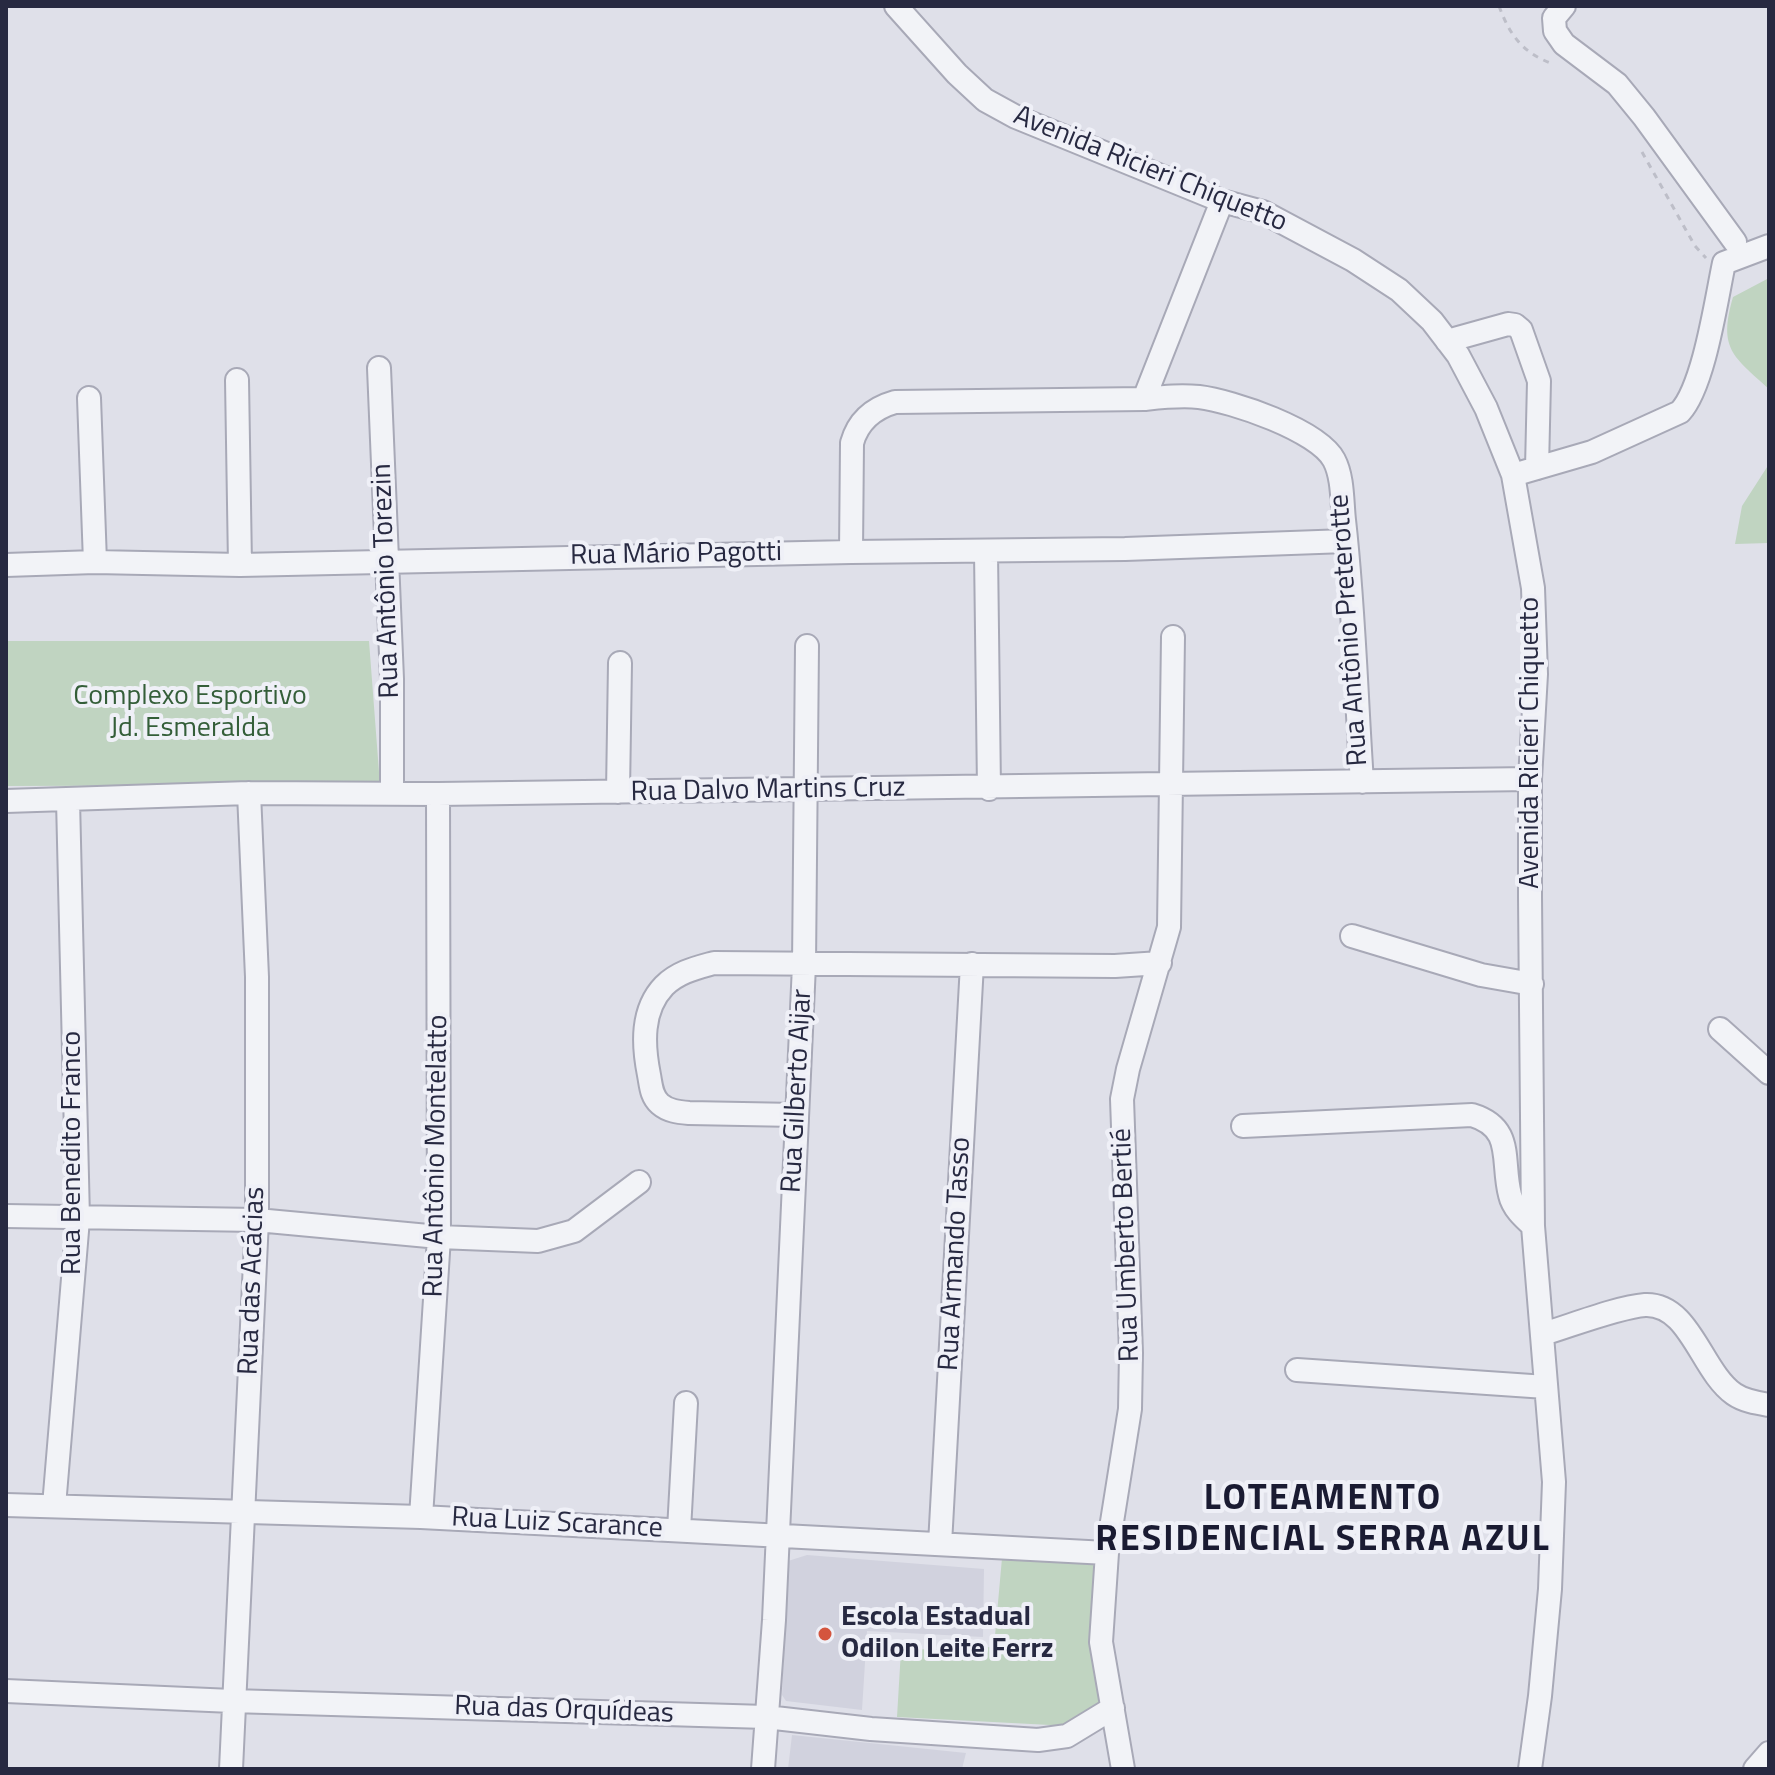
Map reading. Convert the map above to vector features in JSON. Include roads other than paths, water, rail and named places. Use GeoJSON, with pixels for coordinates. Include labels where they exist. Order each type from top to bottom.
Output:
{"type":"FeatureCollection","features":[{"type":"Feature","properties":{"kind":"street","name":"Avenida Ricieri Chiquetto"},"geometry":{"type":"LineString","coordinates":[[896,6],[957,74],[985,100],[1062,137],[1222,201],[1263,212],[1377,274],[1432,321],[1458,355],[1486,408],[1513,475],[1533,588],[1536,674],[1530,779],[1533,1226],[1554,1482],[1550,1589],[1530,1769]]}},
{"type":"Feature","properties":{"kind":"street"},"geometry":{"type":"LineString","coordinates":[[1564,6],[1554,18],[1555,31],[1564,44],[1617,84],[1735,242]]}},
{"type":"Feature","properties":{"kind":"street"},"geometry":{"type":"LineString","coordinates":[[851,552],[852,443],[856,431],[867,417],[884,405],[895,402],[1144,399],[1222,201]]}},
{"type":"Feature","properties":{"kind":"street"},"geometry":{"type":"LineString","coordinates":[[1513,475],[1592,452],[1680,412],[1690,401],[1702,364],[1724,263],[1769,246]]}},
{"type":"Feature","properties":{"kind":"street"},"geometry":{"type":"LineString","coordinates":[[1447,341],[1508,324],[1521,330],[1539,381],[1537,468]]}},
{"type":"Feature","properties":{"kind":"street","name":"Rua Antônio Torezin"},"geometry":{"type":"LineString","coordinates":[[379,368],[392,679],[392,793]]}},
{"type":"Feature","properties":{"kind":"street"},"geometry":{"type":"LineString","coordinates":[[237,380],[240,565]]}},
{"type":"Feature","properties":{"kind":"street","name":"Rua Antônio Preterotte"},"geometry":{"type":"LineString","coordinates":[[1144,399],[1176,395],[1203,397],[1301,431],[1312,437],[1334,460],[1346,541],[1362,782]]}},
{"type":"Feature","properties":{"kind":"street"},"geometry":{"type":"LineString","coordinates":[[89,398],[95,562]]}},
{"type":"Feature","properties":{"kind":"street","name":"Rua Mário Pagotti"},"geometry":{"type":"LineString","coordinates":[[6,565],[95,562],[240,565],[986,552],[1346,541]]}},
{"type":"Feature","properties":{"kind":"street"},"geometry":{"type":"LineString","coordinates":[[986,552],[989,789]]}},
{"type":"Feature","properties":{"kind":"street","name":"Rua Umberto Bertié"},"geometry":{"type":"LineString","coordinates":[[1123,1769],[1101,1642],[1107,1553],[1130,1409],[1131,1353],[1122,1099],[1169,927],[1173,637]]}},
{"type":"Feature","properties":{"kind":"street","name":"Rua Gilberto Aijar"},"geometry":{"type":"LineString","coordinates":[[763,1769],[778,1536],[804,965],[807,646]]}},
{"type":"Feature","properties":{"kind":"street"},"geometry":{"type":"LineString","coordinates":[[618,792],[620,663]]}},
{"type":"Feature","properties":{"kind":"street","name":"Rua Dalvo Martins Cruz"},"geometry":{"type":"LineString","coordinates":[[6,801],[249,793],[989,789],[1530,779]]}},
{"type":"Feature","properties":{"kind":"street","name":"Rua das Acácias"},"geometry":{"type":"LineString","coordinates":[[231,1769],[257,1220],[257,977],[249,793]]}},
{"type":"Feature","properties":{"kind":"street","name":"Rua Antônio Montelatto"},"geometry":{"type":"LineString","coordinates":[[421,1517],[439,1237],[438,794]]}},
{"type":"Feature","properties":{"kind":"street","name":"Rua Benedito Franco"},"geometry":{"type":"LineString","coordinates":[[54,1506],[78,1219],[68,800]]}},
{"type":"Feature","properties":{"kind":"street"},"geometry":{"type":"LineString","coordinates":[[1352,936],[1481,975],[1532,984]]}},
{"type":"Feature","properties":{"kind":"street"},"geometry":{"type":"LineString","coordinates":[[796,1115],[674,1112],[661,1105],[653,1095],[645,1055],[645,1027],[651,1004],[664,987],[684,971],[714,963],[1115,966],[1160,963]]}},
{"type":"Feature","properties":{"kind":"street","name":"Rua Armando Tasso"},"geometry":{"type":"LineString","coordinates":[[940,1544],[972,964]]}},
{"type":"Feature","properties":{"kind":"street"},"geometry":{"type":"LineString","coordinates":[[1720,1029],[1769,1073]]}},
{"type":"Feature","properties":{"kind":"street"},"geometry":{"type":"LineString","coordinates":[[1243,1126],[1472,1115],[1485,1119],[1503,1142],[1510,1197],[1518,1211],[1533,1226]]}},
{"type":"Feature","properties":{"kind":"street"},"geometry":{"type":"LineString","coordinates":[[6,1216],[257,1220],[439,1237],[538,1241],[574,1231],[639,1182]]}},
{"type":"Feature","properties":{"kind":"street"},"geometry":{"type":"LineString","coordinates":[[1543,1334],[1645,1305],[1663,1308],[1680,1319],[1711,1369],[1733,1394],[1750,1402],[1769,1405]]}},
{"type":"Feature","properties":{"kind":"street"},"geometry":{"type":"LineString","coordinates":[[1297,1370],[1546,1387]]}},
{"type":"Feature","properties":{"kind":"street"},"geometry":{"type":"LineString","coordinates":[[679,1530],[686,1403]]}},
{"type":"Feature","properties":{"kind":"street","name":"Rua Luiz Scarance"},"geometry":{"type":"LineString","coordinates":[[6,1505],[421,1517],[1107,1553]]}},
{"type":"Feature","properties":{"kind":"street","name":"Rua das Orquídeas"},"geometry":{"type":"LineString","coordinates":[[6,1691],[766,1717],[871,1729],[1038,1740],[1067,1736],[1113,1708]]}},
{"type":"Feature","properties":{"kind":"street"},"geometry":{"type":"LineString","coordinates":[[1755,1769],[1769,1753]]}},
{"type":"Feature","properties":{"kind":"place","name":"Escola Estadual Odilon Leite Ferrz"},"geometry":{"type":"Point","coordinates":[825,1634]}},
{"type":"Feature","properties":{"kind":"district","name":"LOTEAMENTO RESIDENCIAL SERRA AZUL"},"geometry":{"type":"Point","coordinates":[1323,1520]}},
{"type":"Feature","properties":{"kind":"park label","name":"Complexo Esportivo Jd. Esmeralda"},"geometry":{"type":"Point","coordinates":[190,713]}}]}
